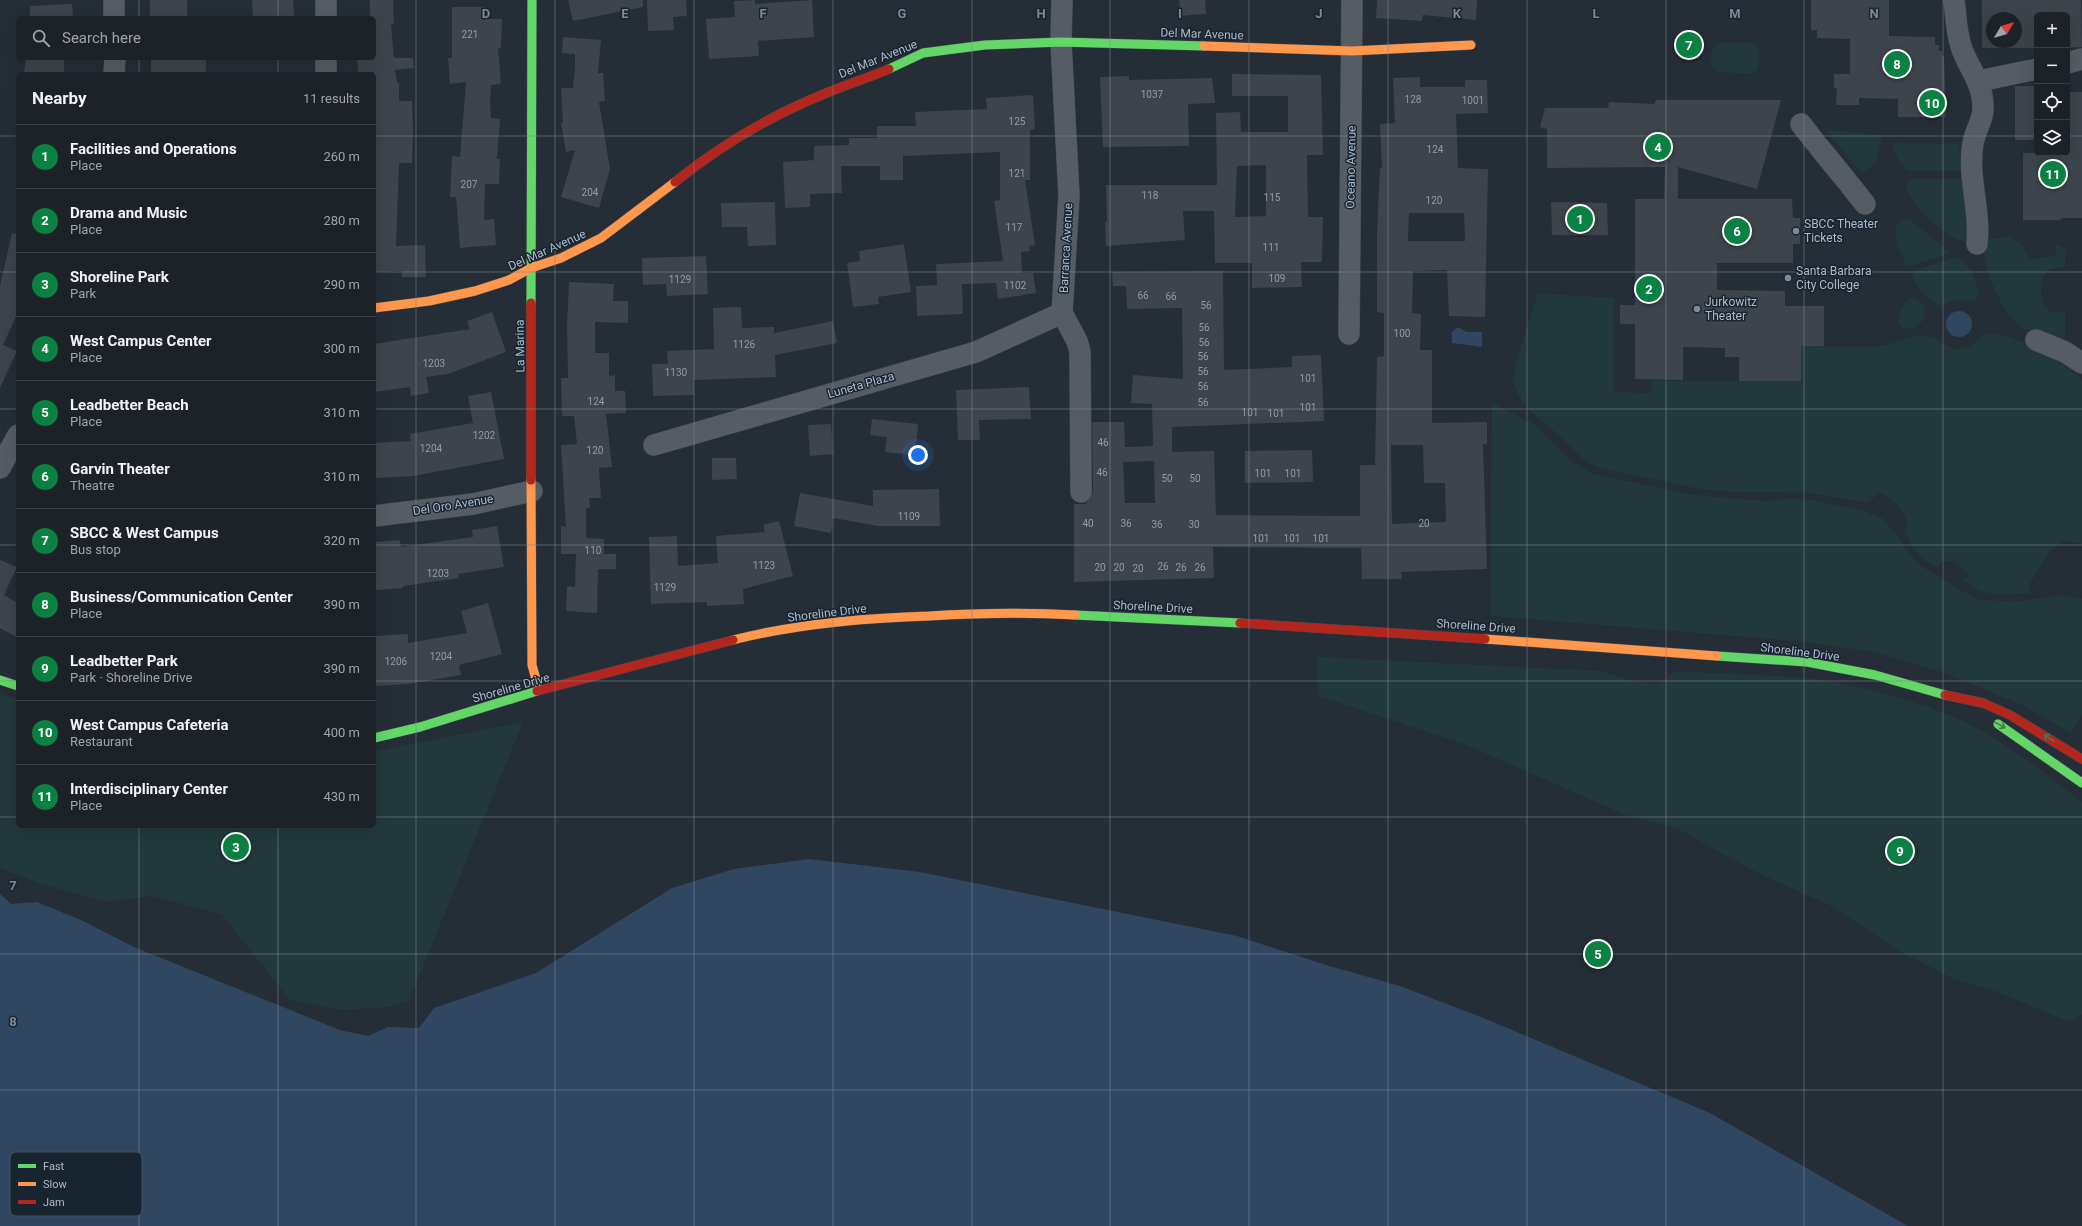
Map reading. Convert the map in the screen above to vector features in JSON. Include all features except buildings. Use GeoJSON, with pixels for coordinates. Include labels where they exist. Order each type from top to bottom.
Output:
{"type":"FeatureCollection","features":[{"type":"Feature","properties":{"kind":"main road","name":"La Marina"},"geometry":{"type":"LineString","coordinates":[[532,0],[532,666],[539,690]]}},
{"type":"Feature","properties":{"kind":"main road","name":"Del Mar Avenue"},"geometry":{"type":"LineString","coordinates":[[376,308],[429,302],[475,291],[509,280],[531,268],[561,258],[601,238],[732,140],[778,114],[825,93],[873,76],[922,53],[985,45],[1061,42],[1352,51],[1471,45]]}},
{"type":"Feature","properties":{"kind":"main road","name":"Shoreline Drive"},"geometry":{"type":"LineString","coordinates":[[376,738],[420,727],[539,690],[741,638],[826,623],[965,614],[1041,613],[1320,627],[1807,662],[1874,675],[1940,694],[1983,703],[2010,715],[2082,759]]}},
{"type":"Feature","properties":{"kind":"main road"},"geometry":{"type":"LineString","coordinates":[[0,680],[16,685]]}},
{"type":"Feature","properties":{"kind":"main road","name":"Shoreline Drive"},"geometry":{"type":"LineString","coordinates":[[1940,694],[1978,713]]}},
{"type":"Feature","properties":{"kind":"main road"},"geometry":{"type":"LineString","coordinates":[[1990,720],[2009,730],[2082,783]]}},
{"type":"Feature","properties":{"kind":"street"},"geometry":{"type":"LineString","coordinates":[[114,0],[114,16]]}},
{"type":"Feature","properties":{"kind":"street"},"geometry":{"type":"LineString","coordinates":[[326,0],[326,16]]}},
{"type":"Feature","properties":{"kind":"street","name":"Barranca Avenue"},"geometry":{"type":"LineString","coordinates":[[1062,0],[1061,42],[1069,196],[1062,313]]}},
{"type":"Feature","properties":{"kind":"street","name":"Oceano Avenue"},"geometry":{"type":"LineString","coordinates":[[1349,334],[1352,0]]}},
{"type":"Feature","properties":{"kind":"street"},"geometry":{"type":"LineString","coordinates":[[1954,0],[1961,46],[1979,81],[1983,118],[1974,142],[1972,176],[1978,234],[1977,244]]}},
{"type":"Feature","properties":{"kind":"street"},"geometry":{"type":"LineString","coordinates":[[114,72],[115,60]]}},
{"type":"Feature","properties":{"kind":"street"},"geometry":{"type":"LineString","coordinates":[[326,60],[326,72]]}},
{"type":"Feature","properties":{"kind":"street"},"geometry":{"type":"LineString","coordinates":[[2070,62],[2082,60]]}},
{"type":"Feature","properties":{"kind":"street"},"geometry":{"type":"LineString","coordinates":[[1979,81],[2034,70]]}},
{"type":"Feature","properties":{"kind":"street"},"geometry":{"type":"LineString","coordinates":[[1801,124],[1865,204]]}},
{"type":"Feature","properties":{"kind":"street"},"geometry":{"type":"LineString","coordinates":[[1062,313],[1077,341],[1080,352],[1081,492]]}},
{"type":"Feature","properties":{"kind":"street","name":"Luneta Plaza"},"geometry":{"type":"LineString","coordinates":[[654,445],[976,352],[1062,313]]}},
{"type":"Feature","properties":{"kind":"street"},"geometry":{"type":"LineString","coordinates":[[2036,340],[2065,352],[2082,362]]}},
{"type":"Feature","properties":{"kind":"street"},"geometry":{"type":"LineString","coordinates":[[0,468],[15,446]]}},
{"type":"Feature","properties":{"kind":"street","name":"Del Oro Avenue"},"geometry":{"type":"LineString","coordinates":[[376,516],[473,504],[532,491]]}},
{"type":"Feature","properties":{"kind":"green space"},"geometry":{"type":"Polygon","coordinates":[[[1721,43],[1751,43],[1755,45],[1760,55],[1756,71],[1750,74],[1718,72],[1712,65],[1710,56],[1711,52],[1721,43]]]}},
{"type":"Feature","properties":{"kind":"green space"},"geometry":{"type":"Polygon","coordinates":[[[1826,130],[1882,135],[1876,163],[1861,173],[1826,130]]]}},
{"type":"Feature","properties":{"kind":"green space"},"geometry":{"type":"Polygon","coordinates":[[[1892,143],[1959,144],[1962,171],[1907,171],[1898,160],[1892,143]]]}},
{"type":"Feature","properties":{"kind":"green space"},"geometry":{"type":"Polygon","coordinates":[[[1909,179],[1963,179],[1970,241],[1962,241],[1952,237],[1941,230],[1921,211],[1913,201],[1908,191],[1906,183],[1909,179]]]}},
{"type":"Feature","properties":{"kind":"green space"},"geometry":{"type":"Polygon","coordinates":[[[1903,219],[1912,221],[1950,253],[1907,267],[1898,246],[1896,235],[1897,224],[1903,219]]]}},
{"type":"Feature","properties":{"kind":"green space"},"geometry":{"type":"Polygon","coordinates":[[[2008,236],[2021,244],[2031,259],[2055,256],[2056,244],[2067,249],[2065,255],[2065,268],[2053,268],[2046,273],[2043,278],[2041,290],[2043,303],[2046,308],[2052,312],[2065,312],[2065,336],[2061,340],[2021,327],[2011,318],[1998,296],[1987,270],[1985,247],[1988,240],[2008,236]]]}},
{"type":"Feature","properties":{"kind":"green space"},"geometry":{"type":"Polygon","coordinates":[[[1956,257],[1965,264],[1974,276],[1978,290],[1978,297],[1975,300],[1950,302],[1943,306],[1937,304],[1928,298],[1911,275],[1916,270],[1956,257]]]}},
{"type":"Feature","properties":{"kind":"green space"},"geometry":{"type":"Polygon","coordinates":[[[1538,293],[1614,298],[1614,392],[1651,393],[1652,381],[1801,381],[1801,346],[1880,346],[1907,338],[1924,336],[1934,338],[1948,347],[1962,349],[1971,345],[1981,337],[1989,334],[1998,334],[2022,342],[2060,363],[2079,376],[2082,380],[2082,544],[2063,541],[2051,550],[2029,585],[2031,593],[1987,593],[1971,586],[1963,580],[1964,578],[1968,577],[1967,572],[1955,561],[1943,561],[1937,568],[1920,556],[1903,531],[1908,525],[1904,516],[1893,501],[1885,494],[1880,493],[1867,503],[1811,493],[1734,492],[1700,489],[1600,468],[1580,456],[1530,410],[1519,396],[1513,381],[1523,339],[1538,293]]]}},
{"type":"Feature","properties":{"kind":"green space"},"geometry":{"type":"Polygon","coordinates":[[[1914,297],[1924,306],[1924,320],[1912,329],[1902,328],[1898,323],[1901,311],[1904,304],[1914,297]]]}},
{"type":"Feature","properties":{"kind":"green space"},"geometry":{"type":"Polygon","coordinates":[[[1492,403],[1536,425],[1571,461],[1593,474],[1693,495],[1766,501],[1793,498],[1812,500],[1861,510],[1884,519],[1919,565],[1976,599],[2014,602],[2062,595],[2082,599],[2082,715],[2071,733],[2022,705],[1942,672],[1873,652],[1806,642],[1490,616],[1492,403]]]}},
{"type":"Feature","properties":{"kind":"green space"},"geometry":{"type":"Polygon","coordinates":[[[1317,657],[1602,671],[1635,682],[1659,684],[1675,671],[1797,677],[1866,689],[1922,705],[1954,717],[2004,744],[2037,767],[2082,802],[2082,1014],[2070,1022],[1995,991],[1954,979],[1899,951],[1831,906],[1758,873],[1678,829],[1623,814],[1462,743],[1318,696],[1317,657]]]}},
{"type":"Feature","properties":{"kind":"green space"},"geometry":{"type":"Polygon","coordinates":[[[0,694],[16,698],[16,828],[376,828],[376,750],[523,722],[409,1001],[388,1007],[343,1010],[290,1000],[221,914],[151,896],[107,902],[44,885],[0,868],[0,694]]]}},
{"type":"Feature","properties":{"kind":"water"},"geometry":{"type":"Polygon","coordinates":[[[1959,311],[1968,315],[1972,324],[1968,333],[1959,337],[1950,333],[1946,324],[1950,315],[1959,311]]]}},
{"type":"Feature","properties":{"kind":"water"},"geometry":{"type":"Polygon","coordinates":[[[1458,327],[1467,332],[1482,332],[1482,347],[1452,343],[1452,332],[1458,327]]]}},
{"type":"Feature","properties":{"kind":"water"},"geometry":{"type":"Polygon","coordinates":[[[809,859],[920,872],[1237,936],[1326,965],[1400,986],[1481,1017],[1710,1113],[1908,1226],[0,1226],[0,894],[11,904],[37,902],[83,921],[134,947],[340,1030],[368,1036],[388,1027],[419,1028],[434,1008],[536,973],[672,888],[734,869],[809,859]]]}},
{"type":"Feature","properties":{"kind":"traffic: fast"},"geometry":{"type":"LineString","coordinates":[[531,303],[532,0]]}},
{"type":"Feature","properties":{"kind":"traffic: fast"},"geometry":{"type":"LineString","coordinates":[[889,69],[923,53],[985,45],[1061,42],[1204,46]]}},
{"type":"Feature","properties":{"kind":"traffic: fast"},"geometry":{"type":"LineString","coordinates":[[1075,615],[1240,623]]}},
{"type":"Feature","properties":{"kind":"traffic: fast"},"geometry":{"type":"LineString","coordinates":[[1717,656],[1807,662],[1875,675],[1945,695]]}},
{"type":"Feature","properties":{"kind":"traffic: fast"},"geometry":{"type":"LineString","coordinates":[[0,680],[16,685]]}},
{"type":"Feature","properties":{"kind":"traffic: fast"},"geometry":{"type":"LineString","coordinates":[[376,738],[420,727],[537,691]]}},
{"type":"Feature","properties":{"kind":"traffic: fast"},"geometry":{"type":"LineString","coordinates":[[1998,724],[2082,783]]}},
{"type":"Feature","properties":{"kind":"traffic: slow"},"geometry":{"type":"LineString","coordinates":[[1204,46],[1352,51],[1471,45]]}},
{"type":"Feature","properties":{"kind":"traffic: slow"},"geometry":{"type":"LineString","coordinates":[[376,308],[429,301],[475,291],[509,280],[531,268],[561,258],[601,238],[675,182]]}},
{"type":"Feature","properties":{"kind":"traffic: slow"},"geometry":{"type":"LineString","coordinates":[[531,480],[532,665],[539,690]]}},
{"type":"Feature","properties":{"kind":"traffic: slow"},"geometry":{"type":"LineString","coordinates":[[733,640],[757,634],[805,626],[879,618],[1002,613],[1075,615]]}},
{"type":"Feature","properties":{"kind":"traffic: slow"},"geometry":{"type":"LineString","coordinates":[[1485,639],[1717,656]]}},
{"type":"Feature","properties":{"kind":"traffic: jam"},"geometry":{"type":"LineString","coordinates":[[675,182],[692,168],[746,132],[784,112],[824,94],[889,69]]}},
{"type":"Feature","properties":{"kind":"traffic: jam"},"geometry":{"type":"LineString","coordinates":[[531,303],[531,480]]}},
{"type":"Feature","properties":{"kind":"traffic: jam"},"geometry":{"type":"LineString","coordinates":[[1240,623],[1485,639]]}},
{"type":"Feature","properties":{"kind":"traffic: jam"},"geometry":{"type":"LineString","coordinates":[[537,691],[733,640]]}},
{"type":"Feature","properties":{"kind":"traffic: jam"},"geometry":{"type":"LineString","coordinates":[[1945,695],[1983,703],[2010,715],[2082,759]]}},
{"type":"Feature","properties":{"kind":"place","name":"SBCC & West Campus"},"geometry":{"type":"Point","coordinates":[1689,45]}},
{"type":"Feature","properties":{"kind":"place","name":"Business/Communication Center"},"geometry":{"type":"Point","coordinates":[1897,64]}},
{"type":"Feature","properties":{"kind":"place","name":"West Campus Cafeteria"},"geometry":{"type":"Point","coordinates":[1932,103]}},
{"type":"Feature","properties":{"kind":"place","name":"West Campus Center"},"geometry":{"type":"Point","coordinates":[1658,147]}},
{"type":"Feature","properties":{"kind":"place","name":"Interdisciplinary Center"},"geometry":{"type":"Point","coordinates":[2053,174]}},
{"type":"Feature","properties":{"kind":"place","name":"Facilities and Operations"},"geometry":{"type":"Point","coordinates":[1580,219]}},
{"type":"Feature","properties":{"kind":"place","name":"Garvin Theater"},"geometry":{"type":"Point","coordinates":[1737,231]}},
{"type":"Feature","properties":{"kind":"place","name":"SBCC Theater Tickets"},"geometry":{"type":"Point","coordinates":[1796,231]}},
{"type":"Feature","properties":{"kind":"place","name":"Santa Barbara City College"},"geometry":{"type":"Point","coordinates":[1788,278]}},
{"type":"Feature","properties":{"kind":"place","name":"Drama and Music"},"geometry":{"type":"Point","coordinates":[1649,289]}},
{"type":"Feature","properties":{"kind":"place","name":"Jurkowitz Theater"},"geometry":{"type":"Point","coordinates":[1697,309]}},
{"type":"Feature","properties":{"kind":"place","name":"Shoreline Park"},"geometry":{"type":"Point","coordinates":[236,847]}},
{"type":"Feature","properties":{"kind":"place","name":"Leadbetter Park"},"geometry":{"type":"Point","coordinates":[1900,851]}},
{"type":"Feature","properties":{"kind":"place","name":"Leadbetter Beach"},"geometry":{"type":"Point","coordinates":[1598,954]}}]}
